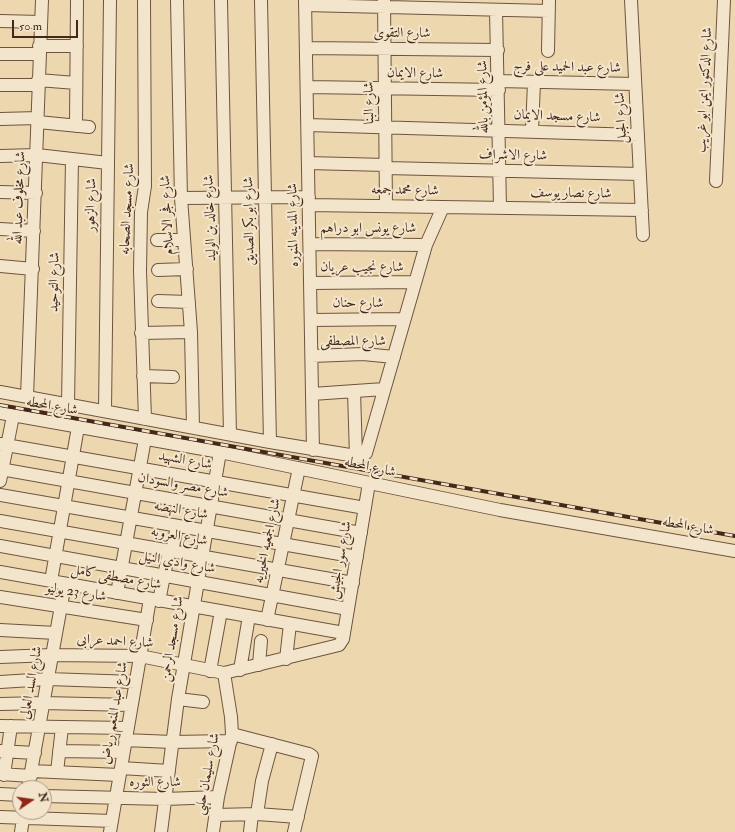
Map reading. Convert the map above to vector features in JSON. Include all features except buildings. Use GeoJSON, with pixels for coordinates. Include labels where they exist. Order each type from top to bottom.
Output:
{"type":"FeatureCollection","features":[{"type":"Feature","properties":{"kind":"street","name":"شارع مخلوف عبد الله"},"geometry":{"type":"LineString","coordinates":[[27,397],[36,193],[39,50],[42,0]]}},
{"type":"Feature","properties":{"kind":"street"},"geometry":{"type":"LineString","coordinates":[[76,126],[77,0]]}},
{"type":"Feature","properties":{"kind":"street","name":"شارع الزهور"},"geometry":{"type":"LineString","coordinates":[[105,411],[110,0]]}},
{"type":"Feature","properties":{"kind":"street","name":"شارع مسجد الصحابه"},"geometry":{"type":"LineString","coordinates":[[144,0],[146,186],[141,212],[141,333],[144,419]]}},
{"type":"Feature","properties":{"kind":"street","name":"شارع فجر الاسلام"},"geometry":{"type":"LineString","coordinates":[[177,0],[181,198],[191,332],[193,427]]}},
{"type":"Feature","properties":{"kind":"street","name":"شارع خالد بن الوليد"},"geometry":{"type":"LineString","coordinates":[[222,0],[230,434]]}},
{"type":"Feature","properties":{"kind":"street","name":"شارع ابو بكر الصديق"},"geometry":{"type":"LineString","coordinates":[[261,0],[270,442]]}},
{"type":"Feature","properties":{"kind":"street","name":"شارع الجبل"},"geometry":{"type":"LineString","coordinates":[[631,0],[643,236]]}},
{"type":"Feature","properties":{"kind":"street","name":"شارع الدكتور ايمن ابو غريب"},"geometry":{"type":"LineString","coordinates":[[716,181],[724,0]]}},
{"type":"Feature","properties":{"kind":"street"},"geometry":{"type":"LineString","coordinates":[[305,2],[479,5],[496,10],[516,5],[549,6],[548,51]]}},
{"type":"Feature","properties":{"kind":"street","name":"شارع المدينه المنوره"},"geometry":{"type":"LineString","coordinates":[[305,2],[314,450]]}},
{"type":"Feature","properties":{"kind":"street","name":"شارع البنا"},"geometry":{"type":"LineString","coordinates":[[384,3],[386,206]]}},
{"type":"Feature","properties":{"kind":"street","name":"شارع المؤمن بالله"},"geometry":{"type":"LineString","coordinates":[[496,10],[499,86],[500,208]]}},
{"type":"Feature","properties":{"kind":"street"},"geometry":{"type":"LineString","coordinates":[[0,21],[41,22]]}},
{"type":"Feature","properties":{"kind":"street"},"geometry":{"type":"LineString","coordinates":[[0,54],[77,46]]}},
{"type":"Feature","properties":{"kind":"street","name":"شارع التقوى"},"geometry":{"type":"LineString","coordinates":[[306,48],[498,50]]}},
{"type":"Feature","properties":{"kind":"street"},"geometry":{"type":"LineString","coordinates":[[532,131],[534,82]]}},
{"type":"Feature","properties":{"kind":"street","name":"شارع عبد الحميد على فرج"},"geometry":{"type":"LineString","coordinates":[[499,86],[534,82],[635,84]]}},
{"type":"Feature","properties":{"kind":"street"},"geometry":{"type":"LineString","coordinates":[[0,85],[76,83]]}},
{"type":"Feature","properties":{"kind":"street","name":"شارع الايمان"},"geometry":{"type":"LineString","coordinates":[[307,87],[385,88],[499,86]]}},
{"type":"Feature","properties":{"kind":"street"},"geometry":{"type":"LineString","coordinates":[[0,119],[38,120],[89,127]]}},
{"type":"Feature","properties":{"kind":"street","name":"شارع مسجد الايمان"},"geometry":{"type":"LineString","coordinates":[[308,125],[638,135]]}},
{"type":"Feature","properties":{"kind":"street"},"geometry":{"type":"LineString","coordinates":[[0,156],[37,155],[108,163]]}},
{"type":"Feature","properties":{"kind":"street","name":"شارع التوحيد"},"geometry":{"type":"LineString","coordinates":[[68,405],[72,159]]}},
{"type":"Feature","properties":{"kind":"street","name":"شارع الاشراف"},"geometry":{"type":"LineString","coordinates":[[308,163],[500,171],[640,174]]}},
{"type":"Feature","properties":{"kind":"street"},"geometry":{"type":"LineString","coordinates":[[0,192],[36,193]]}},
{"type":"Feature","properties":{"kind":"street","name":"شارع محمد جمعه"},"geometry":{"type":"LineString","coordinates":[[181,198],[264,197],[386,206],[500,208]]}},
{"type":"Feature","properties":{"kind":"street","name":"شارع المحطه"},"geometry":{"type":"LineString","coordinates":[[0,392],[314,450],[356,457],[364,455],[426,245],[443,206]]}},
{"type":"Feature","properties":{"kind":"street","name":"شارع نصار يوسف"},"geometry":{"type":"LineString","coordinates":[[500,208],[642,210]]}},
{"type":"Feature","properties":{"kind":"street"},"geometry":{"type":"LineString","coordinates":[[0,230],[34,231]]}},
{"type":"Feature","properties":{"kind":"street"},"geometry":{"type":"LineString","coordinates":[[157,240],[184,240]]}},
{"type":"Feature","properties":{"kind":"street","name":"شارع يونس ابو دراهم"},"geometry":{"type":"LineString","coordinates":[[310,244],[426,245]]}},
{"type":"Feature","properties":{"kind":"street"},"geometry":{"type":"LineString","coordinates":[[0,266],[33,269]]}},
{"type":"Feature","properties":{"kind":"street"},"geometry":{"type":"LineString","coordinates":[[158,270],[186,269]]}},
{"type":"Feature","properties":{"kind":"street","name":"شارع نجيب عريان"},"geometry":{"type":"LineString","coordinates":[[310,283],[415,282]]}},
{"type":"Feature","properties":{"kind":"street"},"geometry":{"type":"LineString","coordinates":[[158,301],[189,302]]}},
{"type":"Feature","properties":{"kind":"street","name":"شارع حنان"},"geometry":{"type":"LineString","coordinates":[[311,320],[404,319]]}},
{"type":"Feature","properties":{"kind":"street"},"geometry":{"type":"LineString","coordinates":[[141,333],[191,332]]}},
{"type":"Feature","properties":{"kind":"street","name":"شارع المصطفى"},"geometry":{"type":"LineString","coordinates":[[312,356],[363,354],[394,357]]}},
{"type":"Feature","properties":{"kind":"street"},"geometry":{"type":"LineString","coordinates":[[143,376],[173,377]]}},
{"type":"Feature","properties":{"kind":"street"},"geometry":{"type":"LineString","coordinates":[[312,394],[384,390]]}},
{"type":"Feature","properties":{"kind":"street"},"geometry":{"type":"LineString","coordinates":[[354,391],[356,457]]}},
{"type":"Feature","properties":{"kind":"street","name":"شارع المحطه"},"geometry":{"type":"LineString","coordinates":[[0,413],[220,452],[500,510],[735,550]]}},
{"type":"Feature","properties":{"kind":"street"},"geometry":{"type":"LineString","coordinates":[[1,473],[4,445],[13,416]]}},
{"type":"Feature","properties":{"kind":"street"},"geometry":{"type":"LineString","coordinates":[[51,581],[78,427]]}},
{"type":"Feature","properties":{"kind":"street"},"geometry":{"type":"LineString","coordinates":[[117,593],[145,439]]}},
{"type":"Feature","properties":{"kind":"street","name":"شارع الشهيد"},"geometry":{"type":"LineString","coordinates":[[4,445],[365,508]]}},
{"type":"Feature","properties":{"kind":"street","name":"شارع مسجد الرحمن"},"geometry":{"type":"LineString","coordinates":[[161,832],[178,699],[220,452]]}},
{"type":"Feature","properties":{"kind":"street","name":"شارع الجمعيه الخيريه"},"geometry":{"type":"LineString","coordinates":[[267,620],[299,468]]}},
{"type":"Feature","properties":{"kind":"street","name":"شارع مصر والسودان"},"geometry":{"type":"LineString","coordinates":[[1,473],[69,481],[361,533]]}},
{"type":"Feature","properties":{"kind":"street","name":"شارع سور الجيش"},"geometry":{"type":"LineString","coordinates":[[343,638],[369,483]]}},
{"type":"Feature","properties":{"kind":"street","name":"شارع النهضه"},"geometry":{"type":"LineString","coordinates":[[0,495],[357,557]]}},
{"type":"Feature","properties":{"kind":"street","name":"شارع العروبه"},"geometry":{"type":"LineString","coordinates":[[0,521],[353,583]]}},
{"type":"Feature","properties":{"kind":"street","name":"شارع عبد المنعم رياض"},"geometry":{"type":"LineString","coordinates":[[111,826],[147,620],[164,576],[177,526]]}},
{"type":"Feature","properties":{"kind":"street","name":"شارع وادي النيل"},"geometry":{"type":"LineString","coordinates":[[0,546],[348,608]]}},
{"type":"Feature","properties":{"kind":"street","name":"شارع مصطفى كامل"},"geometry":{"type":"LineString","coordinates":[[0,572],[249,616],[290,624],[343,638]]}},
{"type":"Feature","properties":{"kind":"street","name":"شارع السد العالى"},"geometry":{"type":"LineString","coordinates":[[30,778],[65,584]]}},
{"type":"Feature","properties":{"kind":"street","name":"شارع 23 يوليو"},"geometry":{"type":"LineString","coordinates":[[0,597],[147,620]]}},
{"type":"Feature","properties":{"kind":"street"},"geometry":{"type":"LineString","coordinates":[[210,670],[221,611]]}},
{"type":"Feature","properties":{"kind":"street"},"geometry":{"type":"LineString","coordinates":[[240,670],[249,616]]}},
{"type":"Feature","properties":{"kind":"street"},"geometry":{"type":"LineString","coordinates":[[286,659],[290,624]]}},
{"type":"Feature","properties":{"kind":"street"},"geometry":{"type":"LineString","coordinates":[[0,630],[56,633]]}},
{"type":"Feature","properties":{"kind":"street","name":"شارع احمد عرابى"},"geometry":{"type":"LineString","coordinates":[[0,657],[52,655],[140,656],[224,674],[339,645],[343,638]]}},
{"type":"Feature","properties":{"kind":"street"},"geometry":{"type":"LineString","coordinates":[[259,665],[261,641]]}},
{"type":"Feature","properties":{"kind":"street","name":"شارع سليمان حلبى"},"geometry":{"type":"LineString","coordinates":[[213,832],[218,797],[232,738],[224,674]]}},
{"type":"Feature","properties":{"kind":"street"},"geometry":{"type":"LineString","coordinates":[[0,682],[48,679],[135,682]]}},
{"type":"Feature","properties":{"kind":"street"},"geometry":{"type":"LineString","coordinates":[[178,699],[203,702]]}},
{"type":"Feature","properties":{"kind":"street"},"geometry":{"type":"LineString","coordinates":[[0,704],[44,703],[131,705]]}},
{"type":"Feature","properties":{"kind":"street"},"geometry":{"type":"LineString","coordinates":[[168,772],[56,772],[30,778],[2,774],[5,726],[62,727],[125,740],[172,742],[232,738],[272,744],[310,754],[313,758],[294,832]]}},
{"type":"Feature","properties":{"kind":"street"},"geometry":{"type":"LineString","coordinates":[[56,772],[62,727]]}},
{"type":"Feature","properties":{"kind":"street"},"geometry":{"type":"LineString","coordinates":[[59,751],[125,740]]}},
{"type":"Feature","properties":{"kind":"street"},"geometry":{"type":"LineString","coordinates":[[250,832],[272,744]]}},
{"type":"Feature","properties":{"kind":"street"},"geometry":{"type":"LineString","coordinates":[[4,751],[35,753]]}},
{"type":"Feature","properties":{"kind":"street"},"geometry":{"type":"LineString","coordinates":[[0,794],[12,795]]}},
{"type":"Feature","properties":{"kind":"street","name":"شارع الثوره"},"geometry":{"type":"LineString","coordinates":[[52,796],[165,799],[218,797]]}},
{"type":"Feature","properties":{"kind":"street"},"geometry":{"type":"LineString","coordinates":[[216,815],[254,814],[298,817]]}},
{"type":"Feature","properties":{"kind":"street"},"geometry":{"type":"LineString","coordinates":[[0,817],[12,816]]}},
{"type":"Feature","properties":{"kind":"street"},"geometry":{"type":"LineString","coordinates":[[52,819],[111,826]]}},
{"type":"Feature","properties":{"kind":"street"},"geometry":{"type":"LineString","coordinates":[[21,832],[23,820]]}},
{"type":"Feature","properties":{"kind":"railway"},"geometry":{"type":"LineString","coordinates":[[0,405],[735,536]]}}]}
